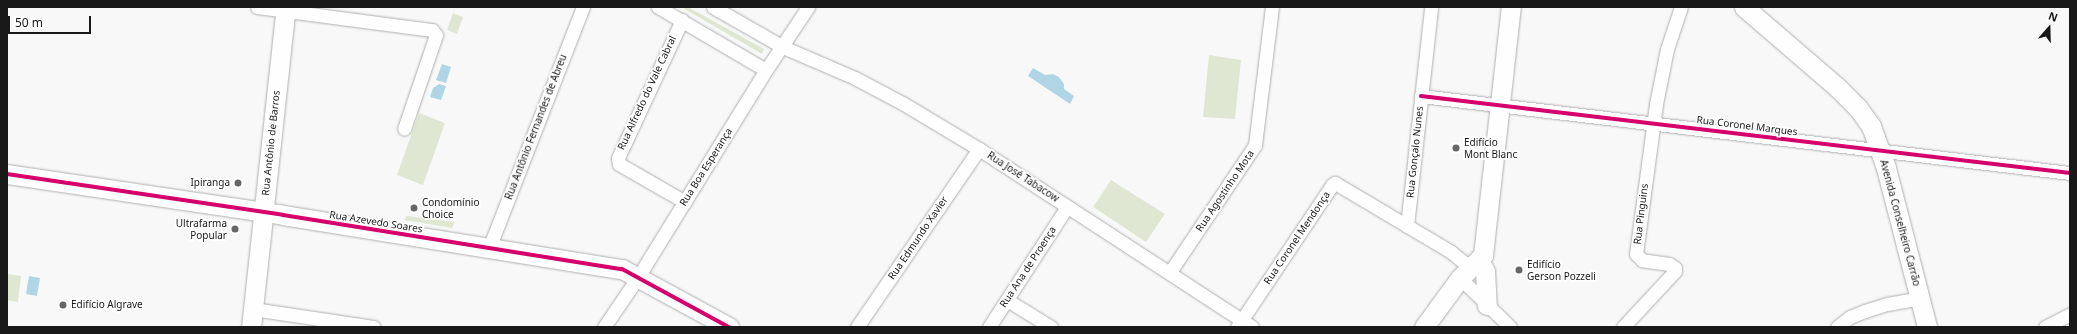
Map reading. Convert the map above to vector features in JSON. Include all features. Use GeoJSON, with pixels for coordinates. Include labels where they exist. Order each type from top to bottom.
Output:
{"type":"FeatureCollection","features":[{"type":"Feature","properties":{"kind":"street"},"geometry":{"type":"LineString","coordinates":[[257,7],[286,9],[432,30],[436,35],[404,129]]}},
{"type":"Feature","properties":{"kind":"street","name":"Rua Antônio Fernandes de Abreu"},"geometry":{"type":"LineString","coordinates":[[489,248],[583,7]]}},
{"type":"Feature","properties":{"kind":"street"},"geometry":{"type":"LineString","coordinates":[[658,7],[766,70]]}},
{"type":"Feature","properties":{"kind":"street","name":"Rua José Tabacow"},"geometry":{"type":"LineString","coordinates":[[713,7],[783,47],[862,82],[904,104],[979,149],[1170,272],[1243,325]]}},
{"type":"Feature","properties":{"kind":"street","name":"Rua Boa Esperança"},"geometry":{"type":"LineString","coordinates":[[604,327],[638,277],[766,70],[783,47],[808,7]]}},
{"type":"Feature","properties":{"kind":"street","name":"Rua Agostinho Mota"},"geometry":{"type":"LineString","coordinates":[[1170,272],[1255,145],[1272,7]]}},
{"type":"Feature","properties":{"kind":"street","name":"Rua Gonçalo Nunes"},"geometry":{"type":"LineString","coordinates":[[1406,226],[1431,7]]}},
{"type":"Feature","properties":{"kind":"street"},"geometry":{"type":"LineString","coordinates":[[1424,327],[1483,255],[1511,7]]}},
{"type":"Feature","properties":{"kind":"street"},"geometry":{"type":"LineString","coordinates":[[1653,123],[1664,61],[1681,7]]}},
{"type":"Feature","properties":{"kind":"street","name":"Avenida Conselheiro Carrão"},"geometry":{"type":"LineString","coordinates":[[1744,7],[1837,87],[1858,108],[1871,126],[1881,150],[1927,327]]}},
{"type":"Feature","properties":{"kind":"street","name":"Rua Antônio de Barros"},"geometry":{"type":"LineString","coordinates":[[252,318],[286,9]]}},
{"type":"Feature","properties":{"kind":"street","name":"Rua Alfredo do Vale Cabral"},"geometry":{"type":"LineString","coordinates":[[682,20],[618,158],[619,164],[685,202]]}},
{"type":"Feature","properties":{"kind":"street","name":"Rua Coronel Marques"},"geometry":{"type":"LineString","coordinates":[[1421,96],[2070,173]]}},
{"type":"Feature","properties":{"kind":"street","name":"Rua Pinguins"},"geometry":{"type":"LineString","coordinates":[[1623,327],[1675,271],[1675,268],[1669,264],[1642,260],[1636,254],[1653,123]]}},
{"type":"Feature","properties":{"kind":"street","name":"Rua Edmundo Xavier"},"geometry":{"type":"LineString","coordinates":[[857,327],[979,149]]}},
{"type":"Feature","properties":{"kind":"street","name":"Rua Azevedo Soares"},"geometry":{"type":"LineString","coordinates":[[7,174],[264,212],[622,269],[730,327]]}},
{"type":"Feature","properties":{"kind":"street","name":"Rua Coronel Mendonça"},"geometry":{"type":"LineString","coordinates":[[1243,325],[1332,185],[1336,183],[1451,252],[1470,269],[1487,305],[1510,327]]}},
{"type":"Feature","properties":{"kind":"street","name":"Rua Ana de Proença"},"geometry":{"type":"LineString","coordinates":[[989,327],[1067,206]]}},
{"type":"Feature","properties":{"kind":"street"},"geometry":{"type":"LineString","coordinates":[[1470,269],[1485,271],[1487,305]]}},
{"type":"Feature","properties":{"kind":"street"},"geometry":{"type":"LineString","coordinates":[[1837,327],[1850,317],[1865,311],[1887,304],[1920,298]]}},
{"type":"Feature","properties":{"kind":"street"},"geometry":{"type":"LineString","coordinates":[[1007,300],[1051,327]]}},
{"type":"Feature","properties":{"kind":"street"},"geometry":{"type":"LineString","coordinates":[[2045,327],[2070,314]]}},
{"type":"Feature","properties":{"kind":"street"},"geometry":{"type":"LineString","coordinates":[[252,318],[374,327]]}},
{"type":"Feature","properties":{"kind":"green space"},"geometry":{"type":"Polygon","coordinates":[[[681,7],[688,7],[764,49],[762,54],[681,7]]]}},
{"type":"Feature","properties":{"kind":"green space"},"geometry":{"type":"Polygon","coordinates":[[[453,13],[463,17],[457,34],[447,30],[453,13]]]}},
{"type":"Feature","properties":{"kind":"green space"},"geometry":{"type":"Polygon","coordinates":[[[1209,55],[1241,60],[1235,119],[1203,117],[1209,55]]]}},
{"type":"Feature","properties":{"kind":"green space"},"geometry":{"type":"Polygon","coordinates":[[[419,113],[445,123],[423,185],[397,175],[419,113]]]}},
{"type":"Feature","properties":{"kind":"green space"},"geometry":{"type":"Polygon","coordinates":[[[1111,180],[1165,214],[1146,242],[1093,207],[1111,180]]]}},
{"type":"Feature","properties":{"kind":"green space"},"geometry":{"type":"Polygon","coordinates":[[[407,216],[455,222],[452,228],[404,220],[407,216]]]}},
{"type":"Feature","properties":{"kind":"green space"},"geometry":{"type":"Polygon","coordinates":[[[7,274],[21,276],[18,302],[7,300],[7,274]]]}},
{"type":"Feature","properties":{"kind":"water"},"geometry":{"type":"Polygon","coordinates":[[[442,64],[451,67],[446,83],[436,80],[442,64]]]}},
{"type":"Feature","properties":{"kind":"water"},"geometry":{"type":"Polygon","coordinates":[[[1033,68],[1045,75],[1053,74],[1059,77],[1064,84],[1064,89],[1074,96],[1070,104],[1028,76],[1033,68]]]}},
{"type":"Feature","properties":{"kind":"water"},"geometry":{"type":"Polygon","coordinates":[[[439,84],[446,86],[441,100],[430,97],[433,88],[439,84]]]}},
{"type":"Feature","properties":{"kind":"water"},"geometry":{"type":"Polygon","coordinates":[[[29,276],[40,278],[37,296],[26,294],[29,276]]]}},
{"type":"Feature","properties":{"kind":"cycle path"},"geometry":{"type":"LineString","coordinates":[[1421,96],[2070,173]]}},
{"type":"Feature","properties":{"kind":"cycle path"},"geometry":{"type":"LineString","coordinates":[[7,174],[283,215],[622,269],[729,327]]}},
{"type":"Feature","properties":{"kind":"place","name":"Edifício Mont Blanc"},"geometry":{"type":"Point","coordinates":[1456,148]}},
{"type":"Feature","properties":{"kind":"place","name":"Ipiranga"},"geometry":{"type":"Point","coordinates":[238,183]}},
{"type":"Feature","properties":{"kind":"place","name":"Condomínio Choice"},"geometry":{"type":"Point","coordinates":[414,208]}},
{"type":"Feature","properties":{"kind":"place","name":"Ultrafarma Popular"},"geometry":{"type":"Point","coordinates":[235,229]}},
{"type":"Feature","properties":{"kind":"place","name":"Edifício Gerson Pozzeli"},"geometry":{"type":"Point","coordinates":[1519,270]}},
{"type":"Feature","properties":{"kind":"place","name":"Edifício Algrave"},"geometry":{"type":"Point","coordinates":[63,305]}}]}
